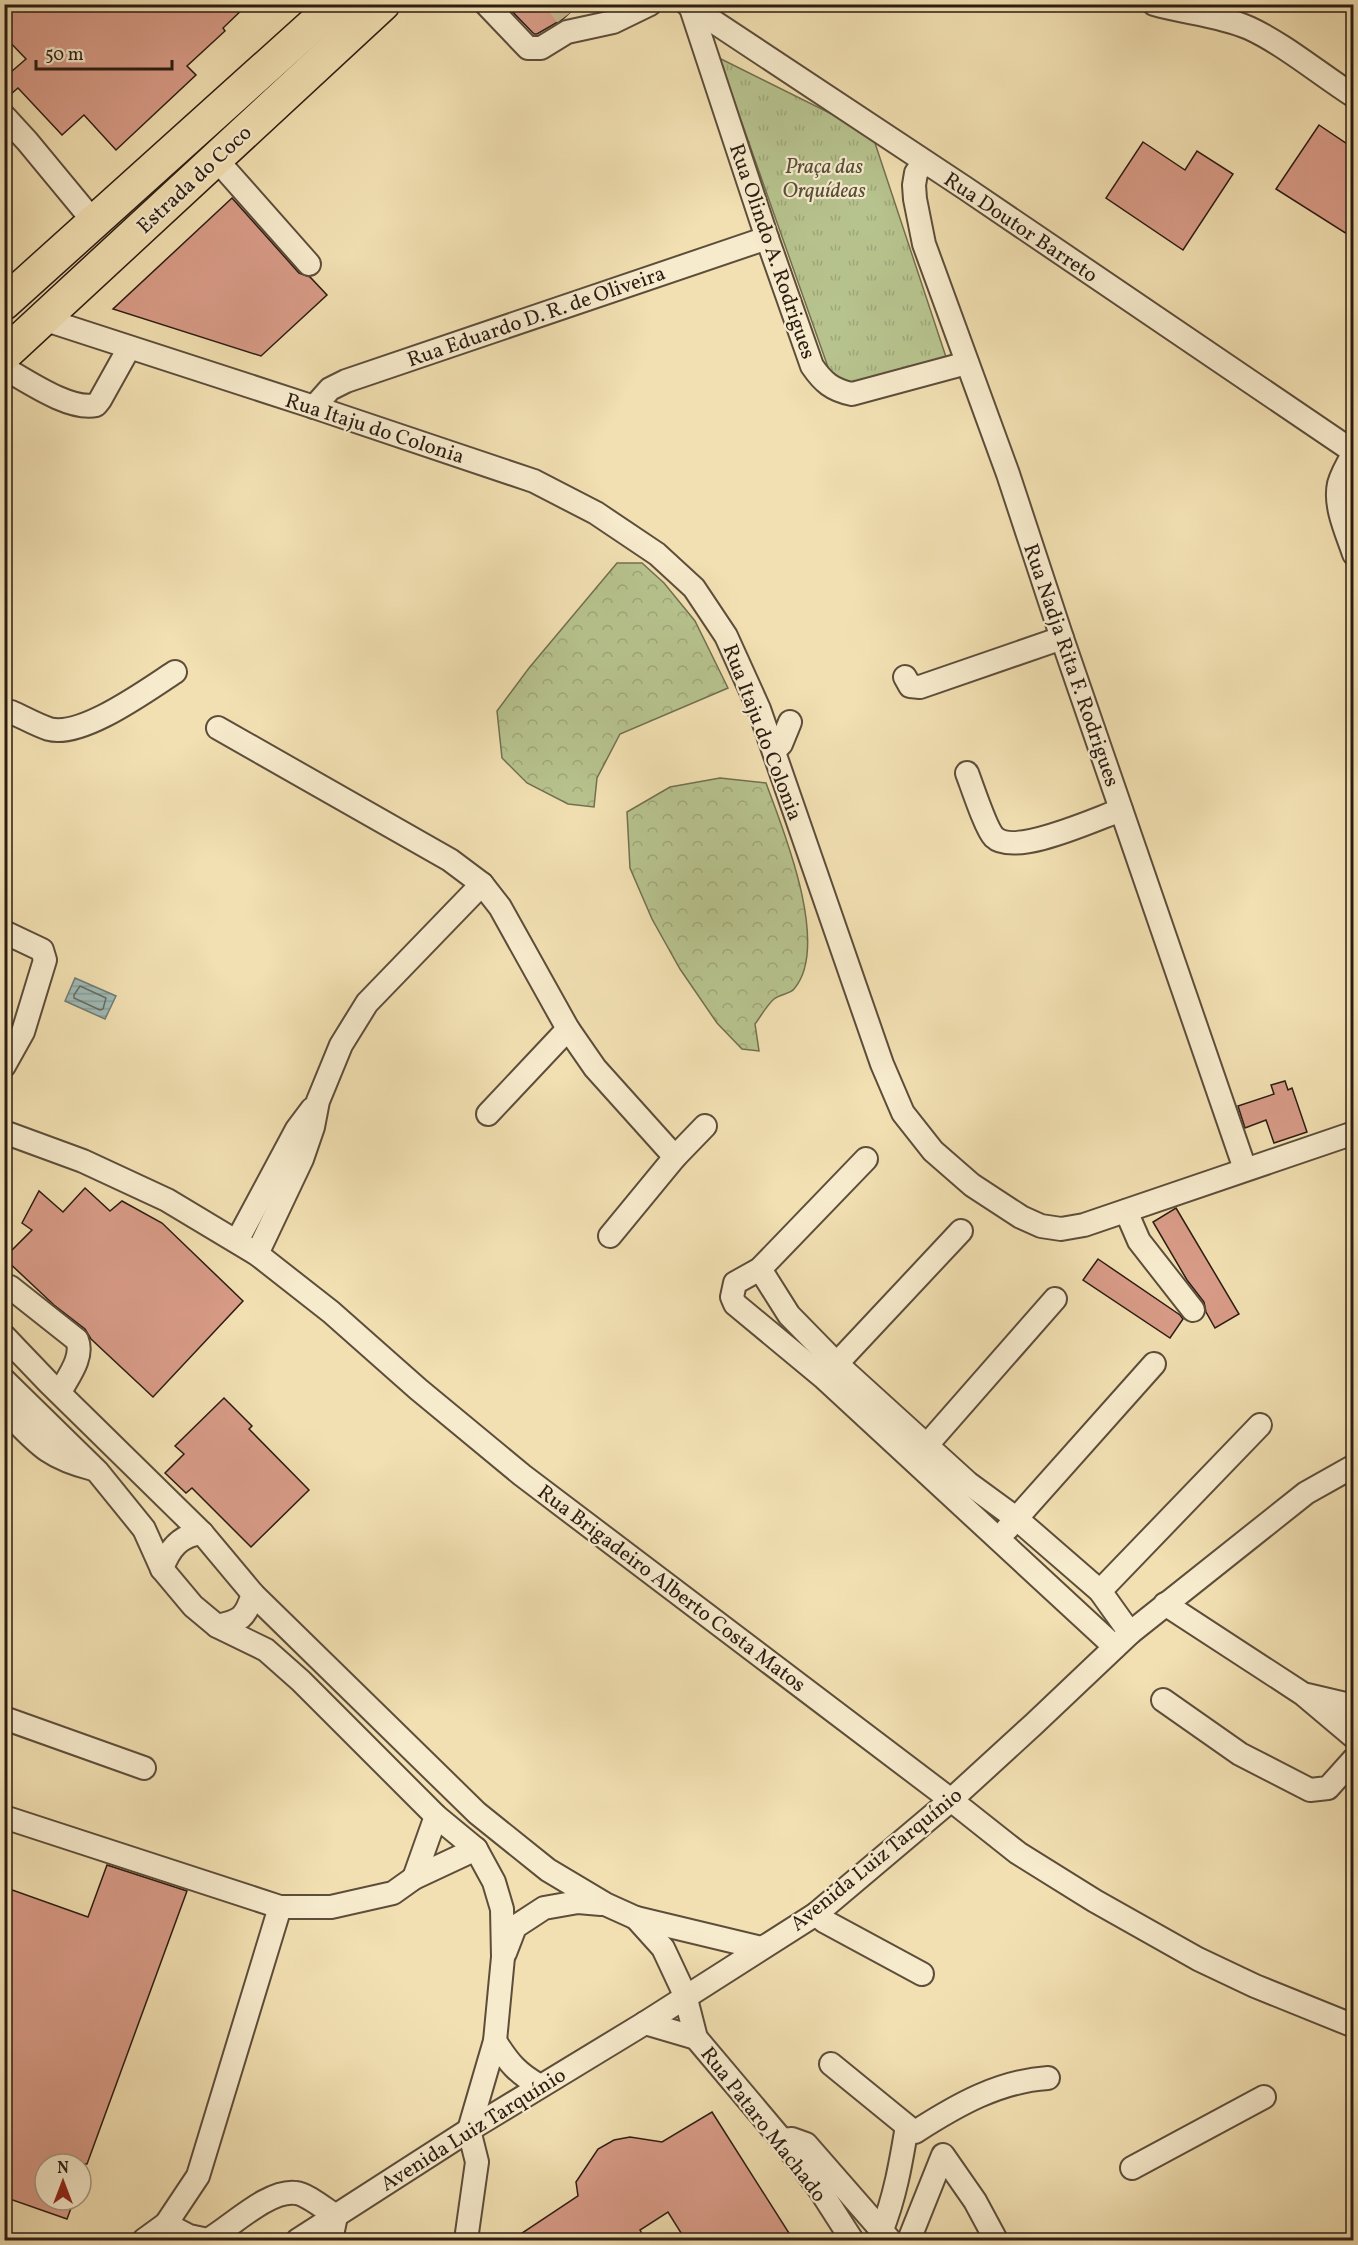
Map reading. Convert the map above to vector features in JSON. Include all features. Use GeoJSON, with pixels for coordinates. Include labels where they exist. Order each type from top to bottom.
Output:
{"type":"FeatureCollection","features":[{"type":"Feature","properties":{"kind":"highway","name":"Estrada do Coco"},"geometry":{"type":"LineString","coordinates":[[5,301],[336,4]]}},
{"type":"Feature","properties":{"kind":"highway","name":"Estrada do Coco"},"geometry":{"type":"LineString","coordinates":[[4,355],[383,4]]}},
{"type":"Feature","properties":{"kind":"street"},"geometry":{"type":"LineString","coordinates":[[486,4],[528,48],[541,48],[567,32],[571,23],[613,22],[650,4]]}},
{"type":"Feature","properties":{"kind":"street"},"geometry":{"type":"LineString","coordinates":[[1154,4],[1249,28],[1268,38],[1353,96]]}},
{"type":"Feature","properties":{"kind":"street","name":"Rua Doutor Barreto"},"geometry":{"type":"LineString","coordinates":[[689,6],[965,188],[1353,453]]}},
{"type":"Feature","properties":{"kind":"street","name":"Rua Olindo A. Rodrigues"},"geometry":{"type":"LineString","coordinates":[[689,6],[812,366],[822,381],[838,391],[852,394],[967,363]]}},
{"type":"Feature","properties":{"kind":"street"},"geometry":{"type":"LineString","coordinates":[[4,116],[94,222]]}},
{"type":"Feature","properties":{"kind":"street"},"geometry":{"type":"LineString","coordinates":[[216,159],[309,264]]}},
{"type":"Feature","properties":{"kind":"street","name":"Rua Nadja Rita F. Rodrigues"},"geometry":{"type":"LineString","coordinates":[[924,162],[916,173],[914,185],[922,232],[1008,474],[1062,638],[1245,1169]]}},
{"type":"Feature","properties":{"kind":"street","name":"Rua Eduardo D. R. de Oliveira"},"geometry":{"type":"LineString","coordinates":[[314,407],[330,389],[345,381],[767,238]]}},
{"type":"Feature","properties":{"kind":"street","name":"Rua Itaju do Colonia"},"geometry":{"type":"LineString","coordinates":[[42,319],[534,481],[597,513],[657,554],[694,588],[726,636],[759,710],[882,1064],[903,1113],[933,1152],[972,1185],[1021,1217],[1041,1226],[1061,1229],[1084,1225],[1353,1133]]}},
{"type":"Feature","properties":{"kind":"street"},"geometry":{"type":"LineString","coordinates":[[4,368],[58,397],[87,407],[96,405],[100,400],[129,348]]}},
{"type":"Feature","properties":{"kind":"street"},"geometry":{"type":"LineString","coordinates":[[1353,453],[1338,486],[1344,524],[1353,554]]}},
{"type":"Feature","properties":{"kind":"street"},"geometry":{"type":"LineString","coordinates":[[905,677],[910,686],[921,687],[1062,638]]}},
{"type":"Feature","properties":{"kind":"street"},"geometry":{"type":"LineString","coordinates":[[4,711],[51,729],[74,729],[118,709],[175,672]]}},
{"type":"Feature","properties":{"kind":"street"},"geometry":{"type":"LineString","coordinates":[[774,751],[781,744],[790,722]]}},
{"type":"Feature","properties":{"kind":"street"},"geometry":{"type":"LineString","coordinates":[[218,728],[450,860],[482,884],[500,907],[568,1029],[602,1077],[675,1157]]}},
{"type":"Feature","properties":{"kind":"street"},"geometry":{"type":"LineString","coordinates":[[967,773],[992,836],[1002,842],[1012,844],[1035,841],[1121,810]]}},
{"type":"Feature","properties":{"kind":"street"},"geometry":{"type":"LineString","coordinates":[[256,1254],[302,1159],[313,1127],[318,1101],[341,1045],[367,1003],[482,884]]}},
{"type":"Feature","properties":{"kind":"street"},"geometry":{"type":"LineString","coordinates":[[4,932],[42,950],[45,960],[23,1032],[4,1066]]}},
{"type":"Feature","properties":{"kind":"street"},"geometry":{"type":"LineString","coordinates":[[488,1113],[568,1029]]}},
{"type":"Feature","properties":{"kind":"street"},"geometry":{"type":"LineString","coordinates":[[237,1241],[297,1129],[318,1101]]}},
{"type":"Feature","properties":{"kind":"street"},"geometry":{"type":"LineString","coordinates":[[610,1236],[675,1157],[705,1126]]}},
{"type":"Feature","properties":{"kind":"street","name":"Rua Brigadeiro Alberto Costa Matos"},"geometry":{"type":"LineString","coordinates":[[4,1132],[83,1161],[167,1200],[256,1254],[331,1312],[418,1389],[522,1475],[1018,1853],[1095,1901],[1198,1959],[1255,1986],[1353,2026]]}},
{"type":"Feature","properties":{"kind":"street"},"geometry":{"type":"LineString","coordinates":[[866,1159],[760,1269],[735,1283],[732,1297],[735,1304],[830,1371],[926,1446],[997,1539],[1050,1587],[1123,1640]]}},
{"type":"Feature","properties":{"kind":"street"},"geometry":{"type":"LineString","coordinates":[[1126,1210],[1139,1241],[1193,1310]]}},
{"type":"Feature","properties":{"kind":"street"},"geometry":{"type":"LineString","coordinates":[[830,1371],[961,1231]]}},
{"type":"Feature","properties":{"kind":"street"},"geometry":{"type":"LineString","coordinates":[[760,1269],[789,1315],[830,1371],[962,1492],[1017,1519],[1100,1591],[1123,1640]]}},
{"type":"Feature","properties":{"kind":"street"},"geometry":{"type":"LineString","coordinates":[[10,1287],[76,1340],[80,1348],[78,1358],[60,1392]]}},
{"type":"Feature","properties":{"kind":"street"},"geometry":{"type":"LineString","coordinates":[[926,1446],[1055,1299]]}},
{"type":"Feature","properties":{"kind":"street"},"geometry":{"type":"LineString","coordinates":[[4,1336],[202,1533],[253,1594],[477,1814],[548,1870],[605,1904],[636,1918],[761,1948]]}},
{"type":"Feature","properties":{"kind":"street"},"geometry":{"type":"LineString","coordinates":[[997,1539],[1154,1364]]}},
{"type":"Feature","properties":{"kind":"street"},"geometry":{"type":"LineString","coordinates":[[4,1380],[97,1471],[144,1529],[162,1569],[193,1606],[217,1626],[266,1650],[301,1681],[436,1816],[476,1849],[494,1882],[502,1909],[503,1957],[495,2041],[469,2130],[477,2162],[466,2241]]}},
{"type":"Feature","properties":{"kind":"street"},"geometry":{"type":"LineString","coordinates":[[4,1409],[41,1448],[59,1459],[97,1471]]}},
{"type":"Feature","properties":{"kind":"street"},"geometry":{"type":"LineString","coordinates":[[1100,1591],[1260,1425]]}},
{"type":"Feature","properties":{"kind":"street","name":"Avenida Luiz Tarquínio"},"geometry":{"type":"LineString","coordinates":[[298,2241],[469,2130],[650,2020],[685,1995],[816,1914],[951,1800],[1123,1640],[1165,1604],[1306,1493],[1353,1466]]}},
{"type":"Feature","properties":{"kind":"street"},"geometry":{"type":"LineString","coordinates":[[162,1569],[167,1554],[176,1544],[189,1534],[202,1533]]}},
{"type":"Feature","properties":{"kind":"street"},"geometry":{"type":"LineString","coordinates":[[1050,1587],[1074,1569]]}},
{"type":"Feature","properties":{"kind":"street"},"geometry":{"type":"LineString","coordinates":[[217,1626],[236,1622],[247,1612],[253,1594]]}},
{"type":"Feature","properties":{"kind":"street"},"geometry":{"type":"LineString","coordinates":[[1165,1604],[1303,1694],[1353,1737]]}},
{"type":"Feature","properties":{"kind":"street"},"geometry":{"type":"LineString","coordinates":[[1303,1694],[1353,1706]]}},
{"type":"Feature","properties":{"kind":"street"},"geometry":{"type":"LineString","coordinates":[[1163,1700],[1240,1754],[1310,1790],[1328,1788],[1353,1759]]}},
{"type":"Feature","properties":{"kind":"street"},"geometry":{"type":"LineString","coordinates":[[4,1718],[144,1768]]}},
{"type":"Feature","properties":{"kind":"street"},"geometry":{"type":"LineString","coordinates":[[414,1878],[436,1816]]}},
{"type":"Feature","properties":{"kind":"street"},"geometry":{"type":"LineString","coordinates":[[4,1817],[280,1907],[331,1907],[393,1893],[414,1878],[476,1849]]}},
{"type":"Feature","properties":{"kind":"street"},"geometry":{"type":"LineString","coordinates":[[503,1957],[516,1927],[544,1908],[578,1902],[605,1904]]}},
{"type":"Feature","properties":{"kind":"street"},"geometry":{"type":"LineString","coordinates":[[144,2241],[166,2224],[198,2176],[280,1907]]}},
{"type":"Feature","properties":{"kind":"street"},"geometry":{"type":"LineString","coordinates":[[816,1914],[824,1921],[922,1974]]}},
{"type":"Feature","properties":{"kind":"street"},"geometry":{"type":"LineString","coordinates":[[636,1918],[663,1948],[671,1965],[650,2020]]}},
{"type":"Feature","properties":{"kind":"street","name":"Rua Pataro Machado"},"geometry":{"type":"LineString","coordinates":[[671,1965],[685,1995],[696,2038],[782,2140],[820,2190],[852,2241]]}},
{"type":"Feature","properties":{"kind":"street","name":"Rua Pataro Machado"},"geometry":{"type":"LineString","coordinates":[[650,2020],[696,2038]]}},
{"type":"Feature","properties":{"kind":"street"},"geometry":{"type":"LineString","coordinates":[[495,2041],[510,2065],[524,2077],[540,2086]]}},
{"type":"Feature","properties":{"kind":"street"},"geometry":{"type":"LineString","coordinates":[[831,2064],[943,2155],[975,2201],[996,2241]]}},
{"type":"Feature","properties":{"kind":"street"},"geometry":{"type":"LineString","coordinates":[[885,2236],[891,2203],[911,2129],[996,2087],[1026,2079],[1048,2078]]}},
{"type":"Feature","properties":{"kind":"street"},"geometry":{"type":"LineString","coordinates":[[1132,2168],[1264,2097]]}},
{"type":"Feature","properties":{"kind":"street"},"geometry":{"type":"LineString","coordinates":[[782,2140],[792,2139],[806,2144],[885,2236]]}},
{"type":"Feature","properties":{"kind":"street"},"geometry":{"type":"LineString","coordinates":[[909,2241],[943,2155]]}},
{"type":"Feature","properties":{"kind":"street"},"geometry":{"type":"LineString","coordinates":[[166,2224],[189,2236],[208,2240],[265,2200],[280,2193],[298,2193],[336,2216],[332,2241]]}},
{"type":"Feature","properties":{"kind":"street"},"geometry":{"type":"LineString","coordinates":[[864,2212],[881,2210],[891,2203]]}},
{"type":"Feature","properties":{"kind":"green space","name":"Praça das Orquídeas"},"geometry":{"type":"Polygon","coordinates":[[[719,58],[872,134],[946,357],[835,387],[719,58]]]}},
{"type":"Feature","properties":{"kind":"green space"},"geometry":{"type":"Polygon","coordinates":[[[617,563],[642,563],[664,583],[695,621],[728,688],[620,734],[597,778],[594,807],[568,804],[527,783],[502,758],[497,711],[529,668],[617,563]]]}},
{"type":"Feature","properties":{"kind":"green space"},"geometry":{"type":"Polygon","coordinates":[[[720,778],[766,783],[792,857],[806,917],[808,945],[804,970],[794,989],[774,999],[755,1024],[759,1051],[742,1049],[717,1023],[680,969],[652,919],[630,868],[627,812],[670,787],[720,778]]]}},
{"type":"Feature","properties":{"kind":"water"},"geometry":{"type":"Polygon","coordinates":[[[75,978],[116,996],[105,1019],[65,1001],[75,978]]]}},
{"type":"Feature","properties":{"kind":"building"},"geometry":{"type":"Polygon","coordinates":[[[4,4],[248,4],[223,28],[225,31],[187,66],[196,75],[116,150],[84,115],[62,135],[18,88],[11,94],[4,86],[4,78],[26,59],[4,36],[4,4]]]}},
{"type":"Feature","properties":{"kind":"building"},"geometry":{"type":"Polygon","coordinates":[[[505,4],[579,4],[563,19],[534,34],[505,4]]]}},
{"type":"Feature","properties":{"kind":"building"},"geometry":{"type":"Polygon","coordinates":[[[1319,125],[1353,148],[1353,225],[1347,234],[1276,189],[1319,125]]]}},
{"type":"Feature","properties":{"kind":"building"},"geometry":{"type":"Polygon","coordinates":[[[1143,142],[1185,170],[1197,151],[1233,174],[1183,250],[1106,198],[1143,142]]]}},
{"type":"Feature","properties":{"kind":"building"},"geometry":{"type":"Polygon","coordinates":[[[232,198],[299,273],[310,277],[327,295],[261,356],[113,309],[232,198]]]}},
{"type":"Feature","properties":{"kind":"building"},"geometry":{"type":"Polygon","coordinates":[[[1285,1081],[1288,1090],[1292,1088],[1307,1132],[1274,1143],[1266,1120],[1245,1128],[1238,1106],[1274,1094],[1271,1085],[1285,1081]]]}},
{"type":"Feature","properties":{"kind":"building"},"geometry":{"type":"Polygon","coordinates":[[[85,1188],[110,1211],[122,1201],[162,1223],[243,1301],[153,1397],[91,1339],[85,1329],[54,1305],[4,1258],[32,1230],[22,1223],[39,1191],[63,1212],[85,1188]]]}},
{"type":"Feature","properties":{"kind":"building"},"geometry":{"type":"Polygon","coordinates":[[[1176,1208],[1239,1314],[1215,1328],[1206,1312],[1204,1302],[1187,1280],[1153,1222],[1176,1208]]]}},
{"type":"Feature","properties":{"kind":"building"},"geometry":{"type":"Polygon","coordinates":[[[1098,1259],[1180,1315],[1183,1319],[1170,1338],[1083,1280],[1098,1259]]]}},
{"type":"Feature","properties":{"kind":"building"},"geometry":{"type":"Polygon","coordinates":[[[224,1398],[252,1426],[249,1429],[309,1490],[251,1547],[192,1488],[186,1493],[165,1473],[184,1454],[175,1446],[224,1398]]]}},
{"type":"Feature","properties":{"kind":"building"},"geometry":{"type":"Polygon","coordinates":[[[107,1865],[187,1891],[91,2152],[33,2152],[33,2207],[4,2197],[4,1887],[88,1917],[107,1865]]]}},
{"type":"Feature","properties":{"kind":"building"},"geometry":{"type":"Polygon","coordinates":[[[712,2112],[794,2241],[686,2241],[668,2212],[640,2230],[646,2241],[510,2241],[578,2196],[576,2182],[598,2149],[614,2140],[630,2137],[662,2142],[712,2112]]]}},
{"type":"Feature","properties":{"kind":"building"},"geometry":{"type":"Polygon","coordinates":[[[47,2212],[70,2212],[67,2219],[47,2212]]]}},
{"type":"Feature","properties":{"kind":"tunnel"},"geometry":{"type":"LineString","coordinates":[[557,4],[566,16]]}}]}
